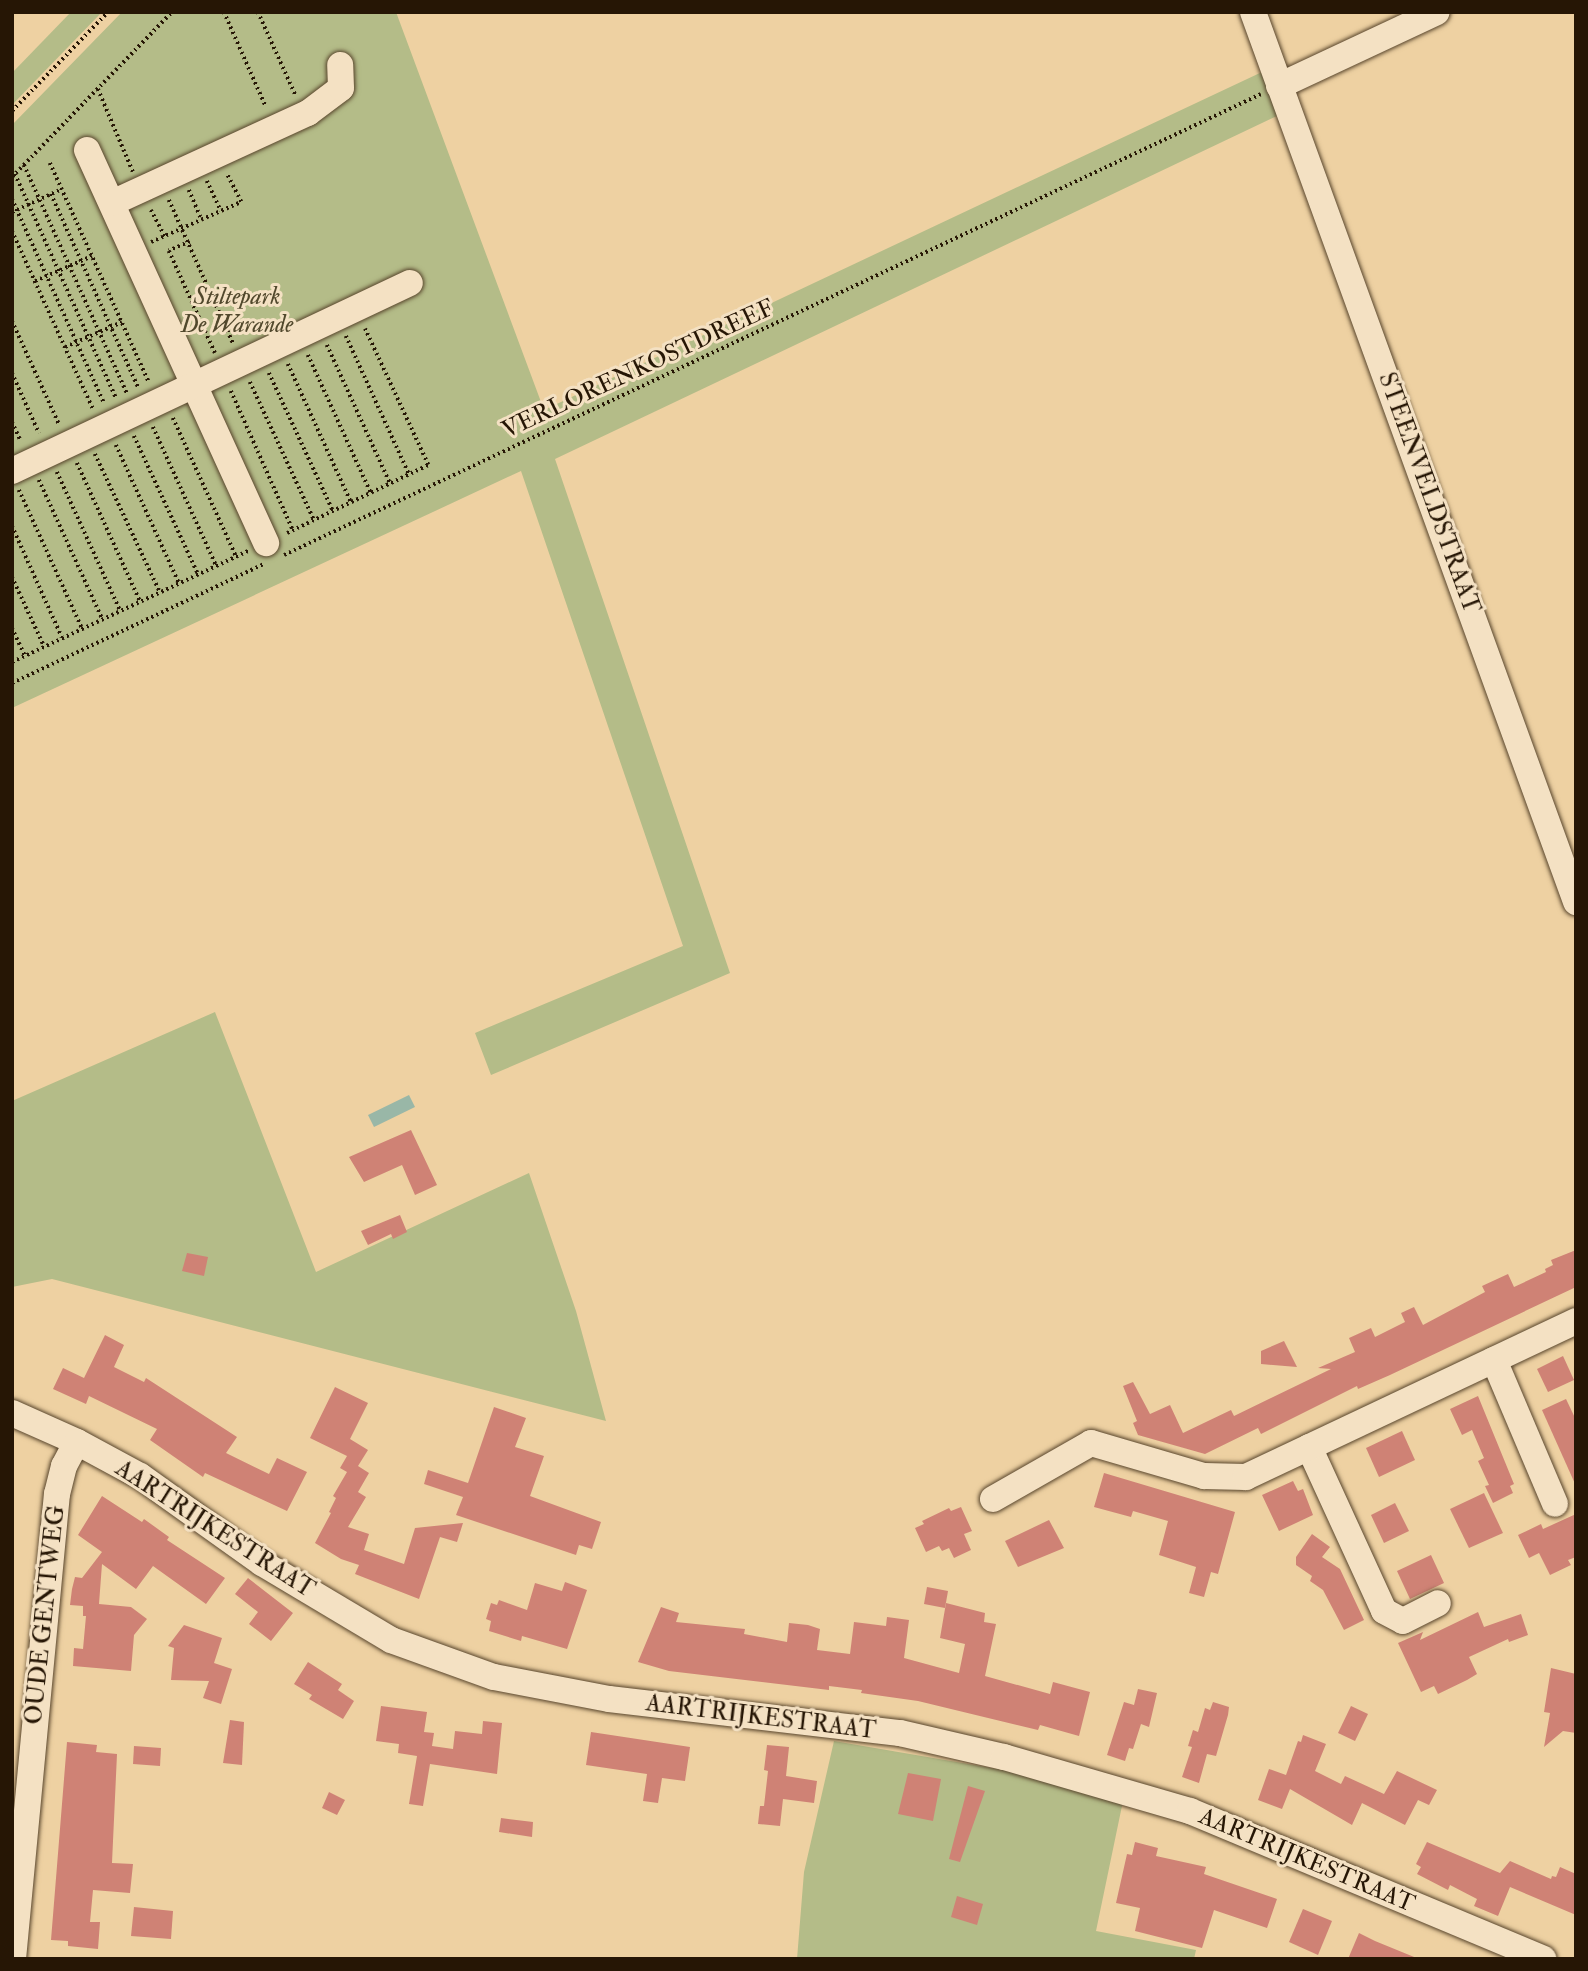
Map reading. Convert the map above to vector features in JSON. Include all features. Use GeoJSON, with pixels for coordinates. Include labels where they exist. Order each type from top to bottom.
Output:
{"type":"FeatureCollection","features":[{"type":"Feature","properties":{"kind":"street","name":"STEENVELDSTRAAT"},"geometry":{"type":"LineString","coordinates":[[1253,12],[1422,470],[1576,902]]}},
{"type":"Feature","properties":{"kind":"street"},"geometry":{"type":"LineString","coordinates":[[1279,86],[1437,12]]}},
{"type":"Feature","properties":{"kind":"street"},"geometry":{"type":"LineString","coordinates":[[112,203],[305,115],[329,100],[341,88],[340,65]]}},
{"type":"Feature","properties":{"kind":"street"},"geometry":{"type":"LineString","coordinates":[[87,150],[196,384],[266,543]]}},
{"type":"Feature","properties":{"kind":"street"},"geometry":{"type":"LineString","coordinates":[[27,468],[125,410],[196,384],[410,283]]}},
{"type":"Feature","properties":{"kind":"street"},"geometry":{"type":"LineString","coordinates":[[993,1500],[1091,1443],[1204,1476],[1246,1477],[1576,1321]]}},
{"type":"Feature","properties":{"kind":"street"},"geometry":{"type":"LineString","coordinates":[[1494,1360],[1555,1504]]}},
{"type":"Feature","properties":{"kind":"street","name":"AARTRIJKESTRAAT"},"geometry":{"type":"LineString","coordinates":[[12,1413],[77,1442],[140,1476],[262,1563],[391,1640],[494,1678],[609,1699],[900,1734],[1004,1757],[1190,1811],[1543,1959]]}},
{"type":"Feature","properties":{"kind":"street","name":"OUDE GENTWEG"},"geometry":{"type":"LineString","coordinates":[[13,1959],[57,1494],[64,1466],[77,1442]]}},
{"type":"Feature","properties":{"kind":"street"},"geometry":{"type":"LineString","coordinates":[[1309,1447],[1384,1611],[1403,1621],[1438,1603]]}},
{"type":"Feature","properties":{"kind":"path"},"geometry":{"type":"LineString","coordinates":[[12,111],[108,12]]}},
{"type":"Feature","properties":{"kind":"path"},"geometry":{"type":"LineString","coordinates":[[173,12],[14,175],[125,410],[198,574]]}},
{"type":"Feature","properties":{"kind":"path"},"geometry":{"type":"LineString","coordinates":[[225,12],[275,128]]}},
{"type":"Feature","properties":{"kind":"path"},"geometry":{"type":"LineString","coordinates":[[258,12],[305,115]]}},
{"type":"Feature","properties":{"kind":"path","name":"VERLORENKOSTDREEF"},"geometry":{"type":"LineString","coordinates":[[12,683],[1279,86]]}},
{"type":"Feature","properties":{"kind":"path"},"geometry":{"type":"LineString","coordinates":[[98,89],[221,211]]}},
{"type":"Feature","properties":{"kind":"path"},"geometry":{"type":"LineString","coordinates":[[50,163],[152,387],[125,410]]}},
{"type":"Feature","properties":{"kind":"path"},"geometry":{"type":"LineString","coordinates":[[24,165],[99,332],[179,583]]}},
{"type":"Feature","properties":{"kind":"path"},"geometry":{"type":"LineString","coordinates":[[134,251],[241,202],[179,172]]}},
{"type":"Feature","properties":{"kind":"path"},"geometry":{"type":"LineString","coordinates":[[179,172],[202,220]]}},
{"type":"Feature","properties":{"kind":"path"},"geometry":{"type":"LineString","coordinates":[[179,172],[184,228],[190,242],[273,348],[390,484]]}},
{"type":"Feature","properties":{"kind":"path"},"geometry":{"type":"LineString","coordinates":[[164,236],[179,172]]}},
{"type":"Feature","properties":{"kind":"path"},"geometry":{"type":"LineString","coordinates":[[15,211],[62,189]]}},
{"type":"Feature","properties":{"kind":"path"},"geometry":{"type":"LineString","coordinates":[[51,194],[111,327],[160,592]]}},
{"type":"Feature","properties":{"kind":"path"},"geometry":{"type":"LineString","coordinates":[[12,199],[15,211],[77,342],[236,556]]}},
{"type":"Feature","properties":{"kind":"path"},"geometry":{"type":"LineString","coordinates":[[12,230],[65,347],[125,410],[216,565]]}},
{"type":"Feature","properties":{"kind":"path"},"geometry":{"type":"LineString","coordinates":[[190,242],[169,251],[409,474]]}},
{"type":"Feature","properties":{"kind":"path"},"geometry":{"type":"LineString","coordinates":[[35,281],[92,256]]}},
{"type":"Feature","properties":{"kind":"path"},"geometry":{"type":"LineString","coordinates":[[65,347],[122,322]]}},
{"type":"Feature","properties":{"kind":"path"},"geometry":{"type":"LineString","coordinates":[[273,348],[371,493]]}},
{"type":"Feature","properties":{"kind":"path"},"geometry":{"type":"LineString","coordinates":[[273,348],[351,502]]}},
{"type":"Feature","properties":{"kind":"path"},"geometry":{"type":"LineString","coordinates":[[273,348],[332,511]]}},
{"type":"Feature","properties":{"kind":"path"},"geometry":{"type":"LineString","coordinates":[[273,348],[314,520]]}},
{"type":"Feature","properties":{"kind":"path"},"geometry":{"type":"LineString","coordinates":[[273,348],[293,530]]}},
{"type":"Feature","properties":{"kind":"path"},"geometry":{"type":"LineString","coordinates":[[12,373],[27,468],[102,618]]}},
{"type":"Feature","properties":{"kind":"path"},"geometry":{"type":"LineString","coordinates":[[12,422],[82,628]]}},
{"type":"Feature","properties":{"kind":"path"},"geometry":{"type":"LineString","coordinates":[[27,468],[120,610]]}},
{"type":"Feature","properties":{"kind":"path"},"geometry":{"type":"LineString","coordinates":[[12,526],[62,637]]}},
{"type":"Feature","properties":{"kind":"path"},"geometry":{"type":"LineString","coordinates":[[12,577],[44,646]]}},
{"type":"Feature","properties":{"kind":"path"},"geometry":{"type":"LineString","coordinates":[[12,628],[25,656]]}},
{"type":"Feature","properties":{"kind":"green space"},"geometry":{"type":"Polygon","coordinates":[[[71,12],[102,12],[12,105],[12,73],[71,12]]]}},
{"type":"Feature","properties":{"kind":"green space","name":"Stiltepark De Warande"},"geometry":{"type":"Polygon","coordinates":[[[122,12],[396,12],[544,410],[1262,72],[1279,115],[555,459],[730,973],[491,1075],[475,1033],[683,946],[521,471],[12,708],[12,125],[122,12]]]}},
{"type":"Feature","properties":{"kind":"green space"},"geometry":{"type":"Polygon","coordinates":[[[215,1012],[316,1272],[529,1173],[576,1311],[606,1421],[52,1279],[12,1287],[12,1101],[215,1012]]]}},
{"type":"Feature","properties":{"kind":"green space"},"geometry":{"type":"Polygon","coordinates":[[[834,1741],[1056,1779],[1123,1801],[1096,1931],[1196,1950],[1194,1959],[797,1959],[804,1872],[834,1741]]]}},
{"type":"Feature","properties":{"kind":"shaded area"},"geometry":{"type":"Polygon","coordinates":[[[409,1095],[415,1107],[374,1127],[368,1115],[409,1095]]]}},
{"type":"Feature","properties":{"kind":"building"},"geometry":{"type":"Polygon","coordinates":[[[411,1130],[437,1185],[415,1195],[402,1165],[364,1182],[349,1157],[411,1130]]]}},
{"type":"Feature","properties":{"kind":"building"},"geometry":{"type":"Polygon","coordinates":[[[400,1215],[407,1232],[393,1239],[391,1234],[368,1245],[361,1231],[400,1215]]]}},
{"type":"Feature","properties":{"kind":"building"},"geometry":{"type":"Polygon","coordinates":[[[1576,1250],[1576,1287],[1390,1375],[1358,1389],[1357,1386],[1261,1434],[1258,1428],[1205,1454],[1138,1435],[1133,1423],[1137,1421],[1123,1386],[1133,1382],[1150,1414],[1170,1405],[1183,1433],[1231,1410],[1234,1416],[1331,1369],[1318,1368],[1355,1352],[1349,1338],[1371,1328],[1375,1337],[1405,1322],[1401,1313],[1414,1307],[1423,1325],[1485,1292],[1482,1286],[1508,1274],[1514,1287],[1546,1272],[1545,1269],[1553,1265],[1551,1260],[1576,1250]]]}},
{"type":"Feature","properties":{"kind":"building"},"geometry":{"type":"Polygon","coordinates":[[[187,1253],[208,1257],[204,1276],[182,1271],[187,1253]]]}},
{"type":"Feature","properties":{"kind":"building"},"geometry":{"type":"Polygon","coordinates":[[[105,1335],[124,1345],[114,1367],[144,1382],[146,1378],[237,1437],[226,1453],[269,1474],[277,1458],[307,1472],[287,1511],[205,1473],[203,1477],[150,1440],[157,1429],[89,1396],[86,1404],[53,1389],[63,1368],[84,1378],[105,1335]]]}},
{"type":"Feature","properties":{"kind":"building"},"geometry":{"type":"Polygon","coordinates":[[[1284,1341],[1297,1367],[1261,1364],[1261,1351],[1284,1341]]]}},
{"type":"Feature","properties":{"kind":"building"},"geometry":{"type":"Polygon","coordinates":[[[1563,1356],[1574,1380],[1548,1392],[1537,1369],[1563,1356]]]}},
{"type":"Feature","properties":{"kind":"building"},"geometry":{"type":"Polygon","coordinates":[[[335,1387],[368,1403],[350,1439],[368,1450],[358,1466],[369,1473],[358,1492],[366,1497],[348,1527],[369,1534],[364,1550],[404,1564],[415,1528],[463,1523],[457,1542],[440,1537],[419,1599],[355,1574],[359,1565],[341,1559],[315,1543],[331,1513],[329,1512],[336,1498],[333,1496],[347,1472],[340,1468],[347,1456],[310,1438],[335,1387]]]}},
{"type":"Feature","properties":{"kind":"building"},"geometry":{"type":"Polygon","coordinates":[[[1478,1396],[1514,1484],[1510,1486],[1513,1493],[1493,1503],[1485,1486],[1489,1485],[1478,1461],[1484,1458],[1472,1430],[1462,1435],[1450,1409],[1478,1396]]]}},
{"type":"Feature","properties":{"kind":"building"},"geometry":{"type":"Polygon","coordinates":[[[1566,1399],[1576,1420],[1576,1486],[1542,1410],[1566,1399]]]}},
{"type":"Feature","properties":{"kind":"building"},"geometry":{"type":"Polygon","coordinates":[[[494,1407],[526,1418],[515,1447],[544,1456],[530,1496],[601,1522],[592,1549],[579,1545],[576,1555],[456,1515],[463,1497],[424,1484],[428,1470],[468,1483],[494,1407]]]}},
{"type":"Feature","properties":{"kind":"building"},"geometry":{"type":"Polygon","coordinates":[[[1402,1431],[1415,1460],[1379,1477],[1366,1448],[1402,1431]]]}},
{"type":"Feature","properties":{"kind":"building"},"geometry":{"type":"Polygon","coordinates":[[[1104,1473],[1235,1512],[1218,1574],[1211,1572],[1204,1597],[1189,1593],[1196,1567],[1159,1555],[1168,1521],[1133,1511],[1131,1517],[1094,1507],[1104,1473]]]}},
{"type":"Feature","properties":{"kind":"building"},"geometry":{"type":"Polygon","coordinates":[[[1293,1481],[1298,1491],[1303,1489],[1313,1515],[1279,1531],[1262,1495],[1293,1481]]]}},
{"type":"Feature","properties":{"kind":"building"},"geometry":{"type":"Polygon","coordinates":[[[1484,1493],[1503,1533],[1469,1548],[1450,1509],[1484,1493]]]}},
{"type":"Feature","properties":{"kind":"building"},"geometry":{"type":"Polygon","coordinates":[[[102,1496],[142,1522],[144,1519],[169,1537],[167,1540],[225,1578],[206,1604],[153,1566],[136,1589],[102,1564],[99,1604],[131,1607],[147,1619],[134,1635],[131,1671],[73,1666],[74,1648],[83,1649],[86,1616],[83,1616],[83,1606],[70,1605],[75,1577],[82,1578],[102,1552],[78,1535],[102,1496]]]}},
{"type":"Feature","properties":{"kind":"building"},"geometry":{"type":"Polygon","coordinates":[[[1395,1503],[1409,1531],[1384,1543],[1371,1515],[1395,1503]]]}},
{"type":"Feature","properties":{"kind":"building"},"geometry":{"type":"Polygon","coordinates":[[[961,1507],[972,1531],[964,1534],[971,1550],[954,1558],[949,1548],[942,1551],[939,1546],[926,1552],[915,1528],[924,1524],[922,1521],[949,1508],[951,1511],[961,1507]]]}},
{"type":"Feature","properties":{"kind":"building"},"geometry":{"type":"Polygon","coordinates":[[[1576,1514],[1576,1557],[1568,1560],[1571,1565],[1550,1575],[1539,1553],[1529,1558],[1518,1535],[1541,1524],[1543,1529],[1576,1514]]]}},
{"type":"Feature","properties":{"kind":"building"},"geometry":{"type":"Polygon","coordinates":[[[1049,1520],[1064,1548],[1018,1567],[1005,1541],[1049,1520]]]}},
{"type":"Feature","properties":{"kind":"building"},"geometry":{"type":"Polygon","coordinates":[[[1312,1534],[1330,1547],[1322,1557],[1340,1569],[1364,1620],[1344,1630],[1323,1590],[1310,1581],[1312,1576],[1296,1565],[1296,1557],[1312,1534]]]}},
{"type":"Feature","properties":{"kind":"building"},"geometry":{"type":"Polygon","coordinates":[[[1431,1555],[1444,1583],[1410,1599],[1397,1571],[1431,1555]]]}},
{"type":"Feature","properties":{"kind":"building"},"geometry":{"type":"Polygon","coordinates":[[[248,1578],[293,1613],[271,1641],[249,1624],[258,1612],[235,1594],[248,1578]]]}},
{"type":"Feature","properties":{"kind":"building"},"geometry":{"type":"Polygon","coordinates":[[[565,1582],[587,1590],[567,1649],[522,1636],[521,1641],[489,1631],[491,1621],[486,1619],[491,1603],[497,1605],[499,1600],[527,1610],[535,1583],[562,1591],[565,1582]]]}},
{"type":"Feature","properties":{"kind":"building"},"geometry":{"type":"Polygon","coordinates":[[[927,1587],[948,1591],[945,1608],[924,1604],[927,1587]]]}},
{"type":"Feature","properties":{"kind":"building"},"geometry":{"type":"Polygon","coordinates":[[[946,1603],[985,1613],[984,1622],[996,1624],[985,1676],[1050,1694],[1053,1682],[1090,1692],[1079,1736],[1040,1725],[1038,1730],[918,1701],[861,1693],[862,1690],[829,1686],[829,1690],[669,1671],[638,1662],[661,1607],[679,1613],[676,1622],[745,1629],[744,1634],[787,1642],[789,1623],[808,1625],[820,1629],[817,1650],[850,1654],[854,1622],[886,1626],[887,1617],[909,1620],[904,1658],[959,1673],[965,1644],[940,1638],[946,1603]]]}},
{"type":"Feature","properties":{"kind":"building"},"geometry":{"type":"Polygon","coordinates":[[[1478,1612],[1484,1627],[1521,1614],[1528,1635],[1509,1642],[1508,1639],[1469,1657],[1477,1674],[1467,1680],[1438,1694],[1434,1686],[1421,1692],[1398,1643],[1423,1632],[1420,1640],[1478,1612]]]}},
{"type":"Feature","properties":{"kind":"building"},"geometry":{"type":"Polygon","coordinates":[[[184,1625],[222,1638],[214,1663],[232,1669],[221,1704],[203,1698],[209,1681],[171,1680],[174,1648],[168,1646],[184,1625]]]}},
{"type":"Feature","properties":{"kind":"building"},"geometry":{"type":"Polygon","coordinates":[[[308,1662],[342,1684],[338,1690],[354,1701],[343,1719],[309,1699],[312,1695],[294,1684],[308,1662]]]}},
{"type":"Feature","properties":{"kind":"building"},"geometry":{"type":"Polygon","coordinates":[[[1551,1668],[1576,1674],[1576,1733],[1563,1731],[1544,1747],[1550,1713],[1544,1712],[1551,1668]]]}},
{"type":"Feature","properties":{"kind":"building"},"geometry":{"type":"Polygon","coordinates":[[[1138,1689],[1157,1693],[1149,1727],[1141,1724],[1133,1749],[1129,1748],[1125,1761],[1107,1755],[1124,1702],[1134,1705],[1138,1689]]]}},
{"type":"Feature","properties":{"kind":"building"},"geometry":{"type":"Polygon","coordinates":[[[1213,1702],[1229,1707],[1228,1715],[1216,1756],[1207,1754],[1199,1783],[1182,1777],[1192,1747],[1188,1746],[1193,1730],[1198,1732],[1205,1708],[1210,1710],[1213,1702]]]}},
{"type":"Feature","properties":{"kind":"building"},"geometry":{"type":"Polygon","coordinates":[[[381,1706],[427,1712],[424,1732],[434,1733],[432,1746],[453,1749],[455,1731],[482,1734],[483,1721],[502,1723],[497,1774],[430,1764],[423,1806],[409,1804],[417,1756],[398,1753],[399,1744],[376,1741],[381,1706]]]}},
{"type":"Feature","properties":{"kind":"building"},"geometry":{"type":"Polygon","coordinates":[[[1351,1706],[1368,1714],[1355,1741],[1338,1733],[1351,1706]]]}},
{"type":"Feature","properties":{"kind":"building"},"geometry":{"type":"Polygon","coordinates":[[[230,1720],[244,1722],[242,1765],[223,1763],[230,1720]]]}},
{"type":"Feature","properties":{"kind":"building"},"geometry":{"type":"Polygon","coordinates":[[[591,1732],[690,1747],[685,1781],[662,1778],[658,1803],[643,1801],[647,1774],[586,1765],[591,1732]]]}},
{"type":"Feature","properties":{"kind":"building"},"geometry":{"type":"Polygon","coordinates":[[[1303,1735],[1326,1744],[1315,1771],[1341,1784],[1345,1776],[1384,1794],[1397,1771],[1437,1790],[1429,1805],[1418,1800],[1405,1825],[1362,1803],[1352,1825],[1290,1789],[1282,1809],[1258,1800],[1269,1769],[1286,1775],[1298,1741],[1301,1742],[1303,1735]]]}},
{"type":"Feature","properties":{"kind":"building"},"geometry":{"type":"Polygon","coordinates":[[[67,1742],[97,1745],[96,1752],[117,1754],[112,1863],[133,1864],[130,1893],[93,1890],[90,1922],[100,1922],[98,1949],[68,1946],[68,1941],[51,1940],[67,1742]]]}},
{"type":"Feature","properties":{"kind":"building"},"geometry":{"type":"Polygon","coordinates":[[[767,1745],[789,1747],[786,1776],[817,1781],[814,1803],[783,1799],[780,1826],[758,1824],[760,1806],[764,1806],[768,1771],[764,1770],[767,1745]]]}},
{"type":"Feature","properties":{"kind":"building"},"geometry":{"type":"Polygon","coordinates":[[[134,1746],[161,1748],[160,1766],[133,1764],[134,1746]]]}},
{"type":"Feature","properties":{"kind":"building"},"geometry":{"type":"Polygon","coordinates":[[[908,1773],[941,1779],[933,1821],[898,1814],[908,1773]]]}},
{"type":"Feature","properties":{"kind":"building"},"geometry":{"type":"Polygon","coordinates":[[[968,1786],[985,1791],[960,1862],[949,1859],[968,1786]]]}},
{"type":"Feature","properties":{"kind":"building"},"geometry":{"type":"Polygon","coordinates":[[[329,1792],[345,1800],[337,1815],[322,1808],[329,1792]]]}},
{"type":"Feature","properties":{"kind":"building"},"geometry":{"type":"Polygon","coordinates":[[[501,1818],[533,1822],[532,1837],[499,1832],[501,1818]]]}},
{"type":"Feature","properties":{"kind":"building"},"geometry":{"type":"Polygon","coordinates":[[[1135,1842],[1158,1848],[1156,1856],[1206,1867],[1204,1874],[1277,1899],[1267,1928],[1214,1910],[1202,1948],[1135,1931],[1140,1908],[1116,1903],[1127,1854],[1132,1855],[1135,1842]]]}},
{"type":"Feature","properties":{"kind":"building"},"geometry":{"type":"Polygon","coordinates":[[[1427,1842],[1500,1873],[1510,1861],[1551,1879],[1552,1876],[1556,1877],[1560,1867],[1576,1874],[1576,1915],[1510,1887],[1498,1916],[1474,1906],[1477,1899],[1450,1885],[1448,1890],[1417,1874],[1421,1867],[1416,1864],[1427,1842]]]}},
{"type":"Feature","properties":{"kind":"building"},"geometry":{"type":"Polygon","coordinates":[[[957,1896],[983,1904],[977,1925],[951,1917],[957,1896]]]}},
{"type":"Feature","properties":{"kind":"building"},"geometry":{"type":"Polygon","coordinates":[[[134,1907],[173,1911],[171,1939],[131,1936],[134,1907]]]}},
{"type":"Feature","properties":{"kind":"building"},"geometry":{"type":"Polygon","coordinates":[[[1303,1909],[1332,1921],[1318,1955],[1289,1942],[1303,1909]]]}},
{"type":"Feature","properties":{"kind":"building"},"geometry":{"type":"Polygon","coordinates":[[[1359,1933],[1375,1941],[1419,1959],[1348,1959],[1359,1933]]]}}]}
